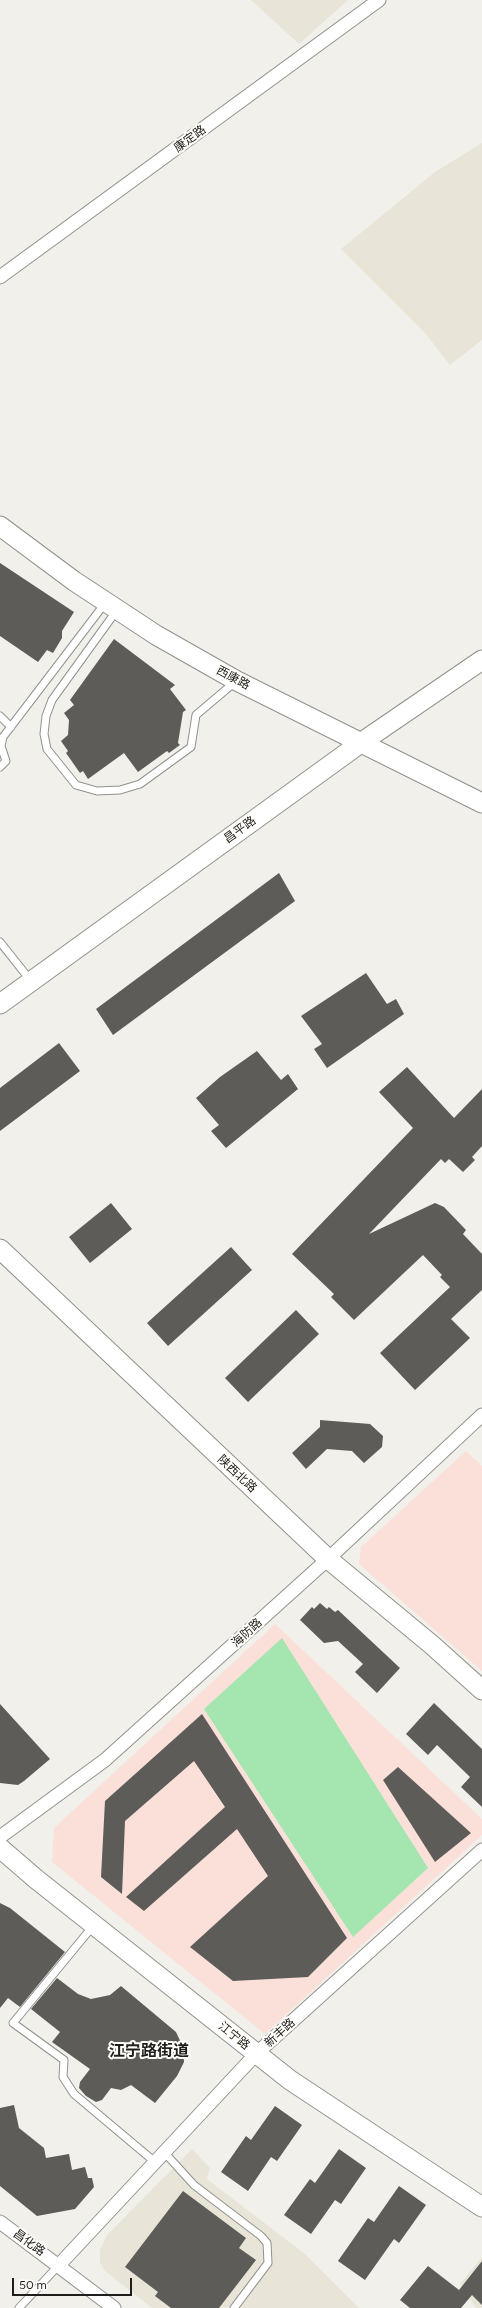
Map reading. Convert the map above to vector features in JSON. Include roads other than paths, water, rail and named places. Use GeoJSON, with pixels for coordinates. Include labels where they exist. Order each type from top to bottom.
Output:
{"type":"FeatureCollection","features":[{"type":"Feature","properties":{"kind":"main road","name":"西康路"},"geometry":{"type":"LineString","coordinates":[[0,526],[74,581],[156,635],[237,681],[482,803]]}},
{"type":"Feature","properties":{"kind":"main road","name":"昌平路"},"geometry":{"type":"LineString","coordinates":[[0,1004],[362,742],[482,660]]}},
{"type":"Feature","properties":{"kind":"main road","name":"陕西北路"},"geometry":{"type":"LineString","coordinates":[[0,1249],[328,1559],[432,1645],[482,1690]]}},
{"type":"Feature","properties":{"kind":"main road","name":"江宁路"},"geometry":{"type":"LineString","coordinates":[[0,1848],[256,2054],[311,2094],[482,2207]]}},
{"type":"Feature","properties":{"kind":"street","name":"康定路"},"geometry":{"type":"LineString","coordinates":[[0,277],[379,0]]}},
{"type":"Feature","properties":{"kind":"street","name":"海防路"},"geometry":{"type":"LineString","coordinates":[[0,1837],[105,1760],[328,1559],[482,1415]]}},
{"type":"Feature","properties":{"kind":"street","name":"新丰路"},"geometry":{"type":"LineString","coordinates":[[59,2265],[256,2054],[482,1850]]}},
{"type":"Feature","properties":{"kind":"street","name":"昌化路"},"geometry":{"type":"LineString","coordinates":[[0,2222],[59,2265],[114,2308]]}},
{"type":"Feature","properties":{"kind":"lane"},"geometry":{"type":"LineString","coordinates":[[112,606],[52,700],[46,716],[44,734],[47,749],[76,786],[97,791],[120,790],[140,784],[191,747],[196,715],[237,681]]}},
{"type":"Feature","properties":{"kind":"lane"},"geometry":{"type":"LineString","coordinates":[[0,767],[6,761],[1,746],[3,737],[112,606]]}},
{"type":"Feature","properties":{"kind":"lane"},"geometry":{"type":"LineString","coordinates":[[0,716],[11,727]]}},
{"type":"Feature","properties":{"kind":"lane"},"geometry":{"type":"LineString","coordinates":[[0,942],[31,981]]}},
{"type":"Feature","properties":{"kind":"lane"},"geometry":{"type":"LineString","coordinates":[[94,1924],[13,2023],[64,2060],[63,2077],[74,2094],[155,2162]]}},
{"type":"Feature","properties":{"kind":"lane"},"geometry":{"type":"LineString","coordinates":[[164,2152],[194,2185],[261,2236],[267,2243],[268,2263],[234,2308]]}},
{"type":"Feature","properties":{"kind":"lane"},"geometry":{"type":"LineString","coordinates":[[19,2308],[59,2265]]}},
{"type":"Feature","properties":{"kind":"district","name":"江宁路街道"},"geometry":{"type":"Point","coordinates":[149,2051]}}]}
